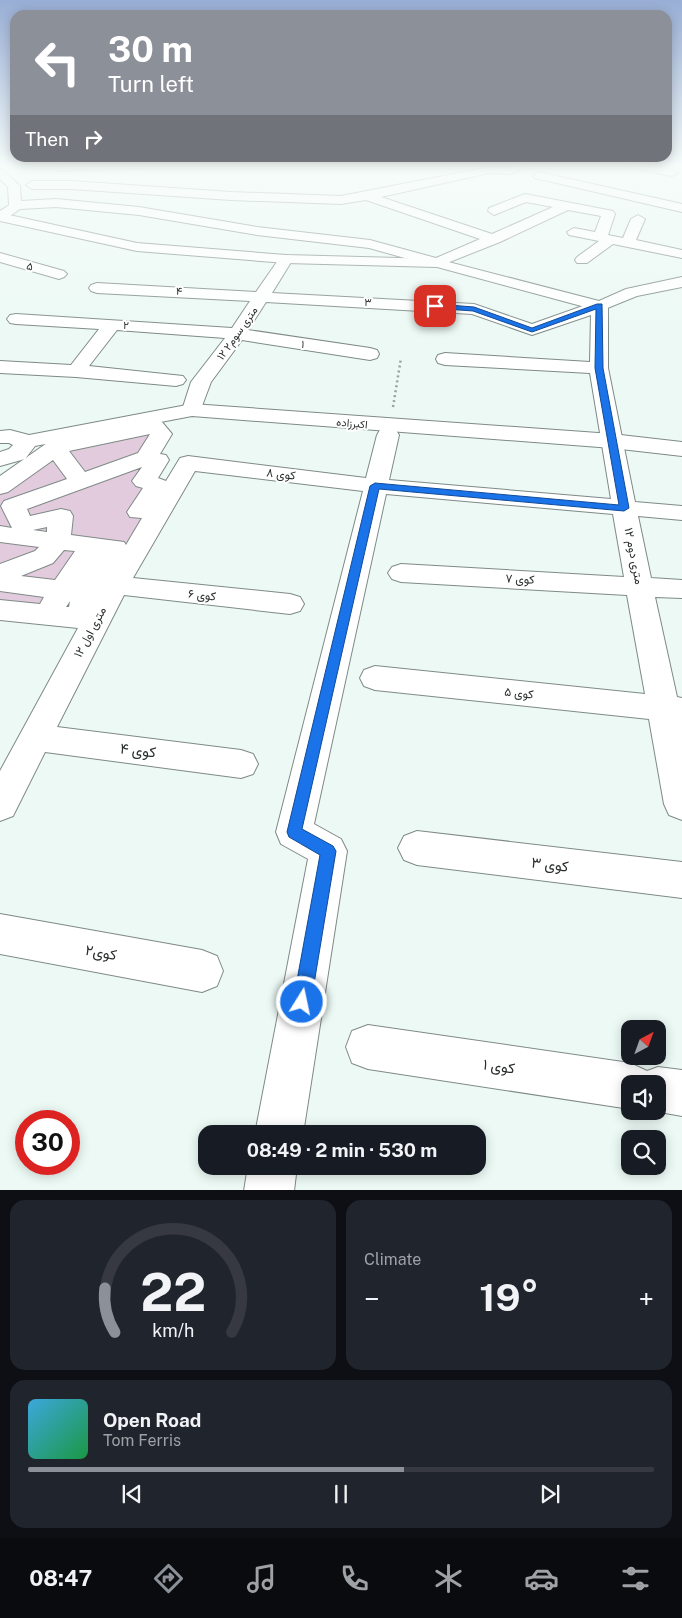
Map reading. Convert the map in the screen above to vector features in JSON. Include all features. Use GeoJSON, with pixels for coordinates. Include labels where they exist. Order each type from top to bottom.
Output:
{"type":"FeatureCollection","features":[{"type":"Feature","properties":{"kind":"street"},"geometry":{"type":"LineString","coordinates":[[16,221],[137,247],[286,258],[437,263],[535,221]]}},
{"type":"Feature","properties":{"kind":"street"},"geometry":{"type":"LineString","coordinates":[[197,221],[286,235],[370,244],[600,306]]}},
{"type":"Feature","properties":{"kind":"street"},"geometry":{"type":"LineString","coordinates":[[440,221],[495,239]]}},
{"type":"Feature","properties":{"kind":"street"},"geometry":{"type":"LineString","coordinates":[[582,260],[606,238],[607,221]]}},
{"type":"Feature","properties":{"kind":"street"},"geometry":{"type":"LineString","coordinates":[[628,242],[637,221]]}},
{"type":"Feature","properties":{"kind":"street"},"geometry":{"type":"LineString","coordinates":[[8,233],[32,224]]}},
{"type":"Feature","properties":{"kind":"street"},"geometry":{"type":"LineString","coordinates":[[574,232],[682,254]]}},
{"type":"Feature","properties":{"kind":"street","name":"۵"},"geometry":{"type":"LineString","coordinates":[[0,258],[60,274]]}},
{"type":"Feature","properties":{"kind":"street","name":"۱۲ متری سوم۲"},"geometry":{"type":"LineString","coordinates":[[192,410],[202,382],[237,334],[286,258]]}},
{"type":"Feature","properties":{"kind":"street","name":"۳"},"geometry":{"type":"LineString","coordinates":[[262,295],[474,309],[532,330],[600,306],[632,292],[682,282]]}},
{"type":"Feature","properties":{"kind":"street","name":"۴"},"geometry":{"type":"LineString","coordinates":[[97,288],[262,295]]}},
{"type":"Feature","properties":{"kind":"street","name":"۱۲ متری دوم"},"geometry":{"type":"LineString","coordinates":[[600,306],[599,368],[639,586],[673,709],[682,804]]}},
{"type":"Feature","properties":{"kind":"street","name":"۲"},"geometry":{"type":"LineString","coordinates":[[16,320],[112,324],[237,334]]}},
{"type":"Feature","properties":{"kind":"street"},"geometry":{"type":"LineString","coordinates":[[76,371],[112,324]]}},
{"type":"Feature","properties":{"kind":"street","name":"۱"},"geometry":{"type":"LineString","coordinates":[[237,334],[370,354]]}},
{"type":"Feature","properties":{"kind":"street"},"geometry":{"type":"LineString","coordinates":[[445,359],[599,368]]}},
{"type":"Feature","properties":{"kind":"street"},"geometry":{"type":"LineString","coordinates":[[0,367],[76,371],[176,380]]}},
{"type":"Feature","properties":{"kind":"street","name":"اکبرزاده"},"geometry":{"type":"LineString","coordinates":[[24,442],[192,410],[389,431],[612,441],[682,448]]}},
{"type":"Feature","properties":{"kind":"street"},"geometry":{"type":"LineString","coordinates":[[4,500],[55,448],[155,426],[161,434],[146,458]]}},
{"type":"Feature","properties":{"kind":"street"},"geometry":{"type":"LineString","coordinates":[[281,1125],[328,851],[294,832],[389,431]]}},
{"type":"Feature","properties":{"kind":"street"},"geometry":{"type":"LineString","coordinates":[[0,437],[16,437],[24,442],[21,450],[16,454],[0,459]]}},
{"type":"Feature","properties":{"kind":"street"},"geometry":{"type":"LineString","coordinates":[[55,448],[80,481]]}},
{"type":"Feature","properties":{"kind":"street"},"geometry":{"type":"LineString","coordinates":[[0,610],[78,618],[75,592],[104,547],[157,485],[144,482],[158,460],[146,458],[80,481],[4,500]]}},
{"type":"Feature","properties":{"kind":"street","name":"کوی ۸"},"geometry":{"type":"LineString","coordinates":[[188,463],[375,486],[682,512]]}},
{"type":"Feature","properties":{"kind":"street","name":"۱۲ متری اول"},"geometry":{"type":"LineString","coordinates":[[0,805],[115,585],[188,463]]}},
{"type":"Feature","properties":{"kind":"street"},"geometry":{"type":"LineString","coordinates":[[0,574],[44,557],[58,541],[61,516],[23,525],[4,500]]}},
{"type":"Feature","properties":{"kind":"street"},"geometry":{"type":"LineString","coordinates":[[0,534],[104,547]]}},
{"type":"Feature","properties":{"kind":"street","name":"کوی ۷"},"geometry":{"type":"LineString","coordinates":[[401,573],[682,589]]}},
{"type":"Feature","properties":{"kind":"street"},"geometry":{"type":"LineString","coordinates":[[0,582],[75,592]]}},
{"type":"Feature","properties":{"kind":"street","name":"کوی ۶"},"geometry":{"type":"LineString","coordinates":[[115,585],[290,604]]}},
{"type":"Feature","properties":{"kind":"street","name":"کوی ۵"},"geometry":{"type":"LineString","coordinates":[[375,678],[673,709]]}},
{"type":"Feature","properties":{"kind":"street","name":"کوی ۴"},"geometry":{"type":"LineString","coordinates":[[34,737],[241,764]]}},
{"type":"Feature","properties":{"kind":"street","name":"کوی ۳"},"geometry":{"type":"LineString","coordinates":[[417,848],[682,880]]}},
{"type":"Feature","properties":{"kind":"street","name":"کوی۲"},"geometry":{"type":"LineString","coordinates":[[0,934],[202,970]]}},
{"type":"Feature","properties":{"kind":"street","name":"کوی ۱"},"geometry":{"type":"LineString","coordinates":[[368,1047],[621,1085]]}},
{"type":"Feature","properties":{"kind":"street"},"geometry":{"type":"LineString","coordinates":[[666,1091],[682,1093]]}},
{"type":"Feature","properties":{"kind":"street"},"geometry":{"type":"LineString","coordinates":[[269,1190],[272,1175]]}},
{"type":"Feature","properties":{"kind":"path"},"geometry":{"type":"LineString","coordinates":[[389,431],[401,358]]}},
{"type":"Feature","properties":{"kind":"shaded area"},"geometry":{"type":"Polygon","coordinates":[[[159,422],[153,455],[153,479],[163,483],[82,624],[0,615],[0,482],[53,445],[159,422]]]}},
{"type":"Feature","properties":{"kind":"route"},"geometry":{"type":"LineString","coordinates":[[302,1002],[328,851],[294,832],[375,486],[624,508],[599,368],[600,306],[532,330],[474,309],[435,306]]}}]}
